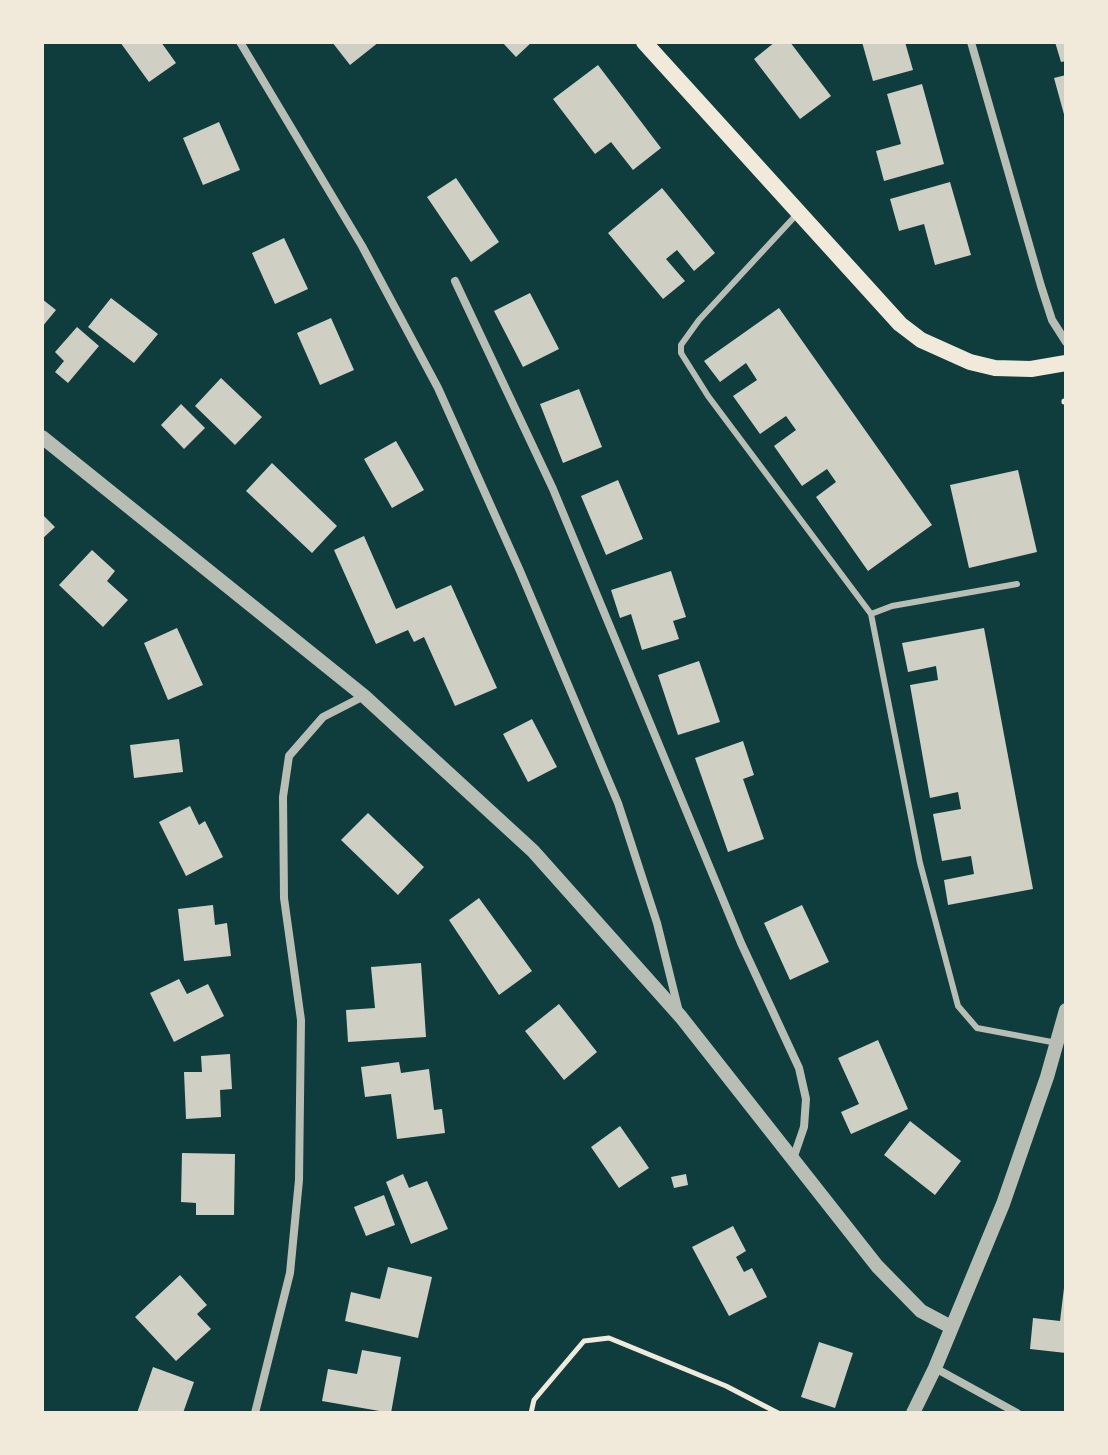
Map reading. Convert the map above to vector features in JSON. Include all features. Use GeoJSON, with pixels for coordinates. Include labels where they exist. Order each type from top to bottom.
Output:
{"type":"FeatureCollection","features":[{"type":"Feature","properties":{"kind":"main road"},"geometry":{"type":"LineString","coordinates":[[644,42],[885,310],[921,340],[970,362],[995,368],[1031,369],[1066,363]]}},
{"type":"Feature","properties":{"kind":"street"},"geometry":{"type":"LineString","coordinates":[[240,42],[362,246],[438,388],[520,571],[618,803],[657,923],[681,1017]]}},
{"type":"Feature","properties":{"kind":"street"},"geometry":{"type":"LineString","coordinates":[[971,42],[1041,286],[1052,320],[1066,342]]}},
{"type":"Feature","properties":{"kind":"street"},"geometry":{"type":"LineString","coordinates":[[455,281],[553,489],[741,943],[799,1068],[806,1099],[804,1127],[793,1160]]}},
{"type":"Feature","properties":{"kind":"street"},"geometry":{"type":"LineString","coordinates":[[42,437],[364,696],[533,851],[681,1017],[877,1266],[921,1311],[951,1327]]}},
{"type":"Feature","properties":{"kind":"street"},"geometry":{"type":"LineString","coordinates":[[255,1413],[290,1273],[299,1180],[301,1020],[284,898],[283,797],[289,756],[323,717],[364,696]]}},
{"type":"Feature","properties":{"kind":"street"},"geometry":{"type":"LineString","coordinates":[[913,1413],[935,1368],[1003,1204],[1066,1010]]}},
{"type":"Feature","properties":{"kind":"street"},"geometry":{"type":"LineString","coordinates":[[935,1368],[1017,1413]]}},
{"type":"Feature","properties":{"kind":"lane"},"geometry":{"type":"LineString","coordinates":[[798,213],[699,320],[681,345],[681,353],[708,396],[871,614],[920,863],[958,1006],[977,1028],[1057,1043]]}},
{"type":"Feature","properties":{"kind":"lane"},"geometry":{"type":"LineString","coordinates":[[871,614],[892,606],[1017,584]]}},
{"type":"Feature","properties":{"kind":"path"},"geometry":{"type":"LineString","coordinates":[[531,1413],[534,1400],[584,1341],[609,1338],[726,1386],[778,1413]]}},
{"type":"Feature","properties":{"kind":"building"},"geometry":{"type":"Polygon","coordinates":[[[120,42],[161,42],[176,63],[149,82],[120,42]]]}},
{"type":"Feature","properties":{"kind":"building"},"geometry":{"type":"Polygon","coordinates":[[[332,42],[379,42],[350,65],[332,42]]]}},
{"type":"Feature","properties":{"kind":"building"},"geometry":{"type":"Polygon","coordinates":[[[502,42],[532,42],[516,57],[502,42]]]}},
{"type":"Feature","properties":{"kind":"building"},"geometry":{"type":"Polygon","coordinates":[[[775,42],[790,42],[831,96],[800,119],[754,59],[775,42]]]}},
{"type":"Feature","properties":{"kind":"building"},"geometry":{"type":"Polygon","coordinates":[[[862,42],[905,42],[913,70],[873,81],[862,42]]]}},
{"type":"Feature","properties":{"kind":"building"},"geometry":{"type":"Polygon","coordinates":[[[1055,42],[1066,42],[1066,61],[1061,62],[1055,42]]]}},
{"type":"Feature","properties":{"kind":"building"},"geometry":{"type":"Polygon","coordinates":[[[598,65],[661,148],[633,170],[611,142],[595,154],[553,99],[598,65]]]}},
{"type":"Feature","properties":{"kind":"building"},"geometry":{"type":"Polygon","coordinates":[[[1066,75],[1066,118],[1065,118],[1054,78],[1066,75]]]}},
{"type":"Feature","properties":{"kind":"building"},"geometry":{"type":"Polygon","coordinates":[[[922,84],[944,164],[884,181],[876,151],[901,144],[887,94],[922,84]]]}},
{"type":"Feature","properties":{"kind":"building"},"geometry":{"type":"Polygon","coordinates":[[[219,122],[240,170],[203,185],[183,138],[219,122]]]}},
{"type":"Feature","properties":{"kind":"building"},"geometry":{"type":"Polygon","coordinates":[[[456,178],[499,242],[471,262],[427,197],[456,178]]]}},
{"type":"Feature","properties":{"kind":"building"},"geometry":{"type":"Polygon","coordinates":[[[950,182],[971,255],[935,265],[924,224],[899,231],[890,199],[950,182]]]}},
{"type":"Feature","properties":{"kind":"building"},"geometry":{"type":"Polygon","coordinates":[[[662,188],[715,253],[694,271],[677,250],[666,259],[685,281],[663,299],[608,233],[662,188]]]}},
{"type":"Feature","properties":{"kind":"building"},"geometry":{"type":"Polygon","coordinates":[[[284,238],[308,289],[275,304],[252,253],[284,238]]]}},
{"type":"Feature","properties":{"kind":"building"},"geometry":{"type":"Polygon","coordinates":[[[530,293],[559,349],[523,367],[494,311],[530,293]]]}},
{"type":"Feature","properties":{"kind":"building"},"geometry":{"type":"Polygon","coordinates":[[[111,298],[158,334],[134,363],[88,327],[111,298]]]}},
{"type":"Feature","properties":{"kind":"building"},"geometry":{"type":"Polygon","coordinates":[[[42,299],[56,310],[42,327],[42,299]]]}},
{"type":"Feature","properties":{"kind":"building"},"geometry":{"type":"Polygon","coordinates":[[[779,308],[932,525],[868,571],[816,497],[836,482],[827,469],[802,486],[774,446],[796,430],[786,416],[760,434],[733,396],[757,380],[746,363],[720,382],[704,361],[779,308]]]}},
{"type":"Feature","properties":{"kind":"building"},"geometry":{"type":"Polygon","coordinates":[[[331,318],[354,370],[320,385],[297,333],[331,318]]]}},
{"type":"Feature","properties":{"kind":"building"},"geometry":{"type":"Polygon","coordinates":[[[77,327],[99,346],[68,383],[55,372],[64,361],[55,352],[77,327]]]}},
{"type":"Feature","properties":{"kind":"building"},"geometry":{"type":"Polygon","coordinates":[[[221,378],[262,417],[235,445],[195,406],[221,378]]]}},
{"type":"Feature","properties":{"kind":"building"},"geometry":{"type":"Polygon","coordinates":[[[579,389],[602,447],[563,463],[540,404],[579,389]]]}},
{"type":"Feature","properties":{"kind":"building"},"geometry":{"type":"Polygon","coordinates":[[[181,404],[205,428],[184,449],[161,425],[181,404]]]}},
{"type":"Feature","properties":{"kind":"building"},"geometry":{"type":"Polygon","coordinates":[[[396,441],[424,490],[392,508],[364,459],[396,441]]]}},
{"type":"Feature","properties":{"kind":"building"},"geometry":{"type":"Polygon","coordinates":[[[272,463],[337,526],[312,553],[246,491],[272,463]]]}},
{"type":"Feature","properties":{"kind":"building"},"geometry":{"type":"Polygon","coordinates":[[[1018,470],[1037,552],[969,568],[950,485],[1018,470]]]}},
{"type":"Feature","properties":{"kind":"building"},"geometry":{"type":"Polygon","coordinates":[[[618,480],[643,539],[606,555],[581,496],[618,480]]]}},
{"type":"Feature","properties":{"kind":"building"},"geometry":{"type":"Polygon","coordinates":[[[42,514],[55,527],[42,539],[42,514]]]}},
{"type":"Feature","properties":{"kind":"building"},"geometry":{"type":"Polygon","coordinates":[[[364,536],[396,609],[451,585],[497,688],[455,706],[424,637],[414,642],[408,630],[376,644],[334,550],[364,536]]]}},
{"type":"Feature","properties":{"kind":"building"},"geometry":{"type":"Polygon","coordinates":[[[92,550],[115,571],[107,581],[128,600],[103,627],[59,585],[92,550]]]}},
{"type":"Feature","properties":{"kind":"building"},"geometry":{"type":"Polygon","coordinates":[[[671,571],[686,617],[673,621],[679,639],[642,650],[631,614],[620,618],[611,590],[671,571]]]}},
{"type":"Feature","properties":{"kind":"building"},"geometry":{"type":"Polygon","coordinates":[[[177,628],[203,685],[168,700],[144,643],[177,628]]]}},
{"type":"Feature","properties":{"kind":"building"},"geometry":{"type":"Polygon","coordinates":[[[984,628],[1033,889],[948,905],[944,880],[974,874],[971,856],[942,861],[933,814],[961,809],[958,792],[930,798],[910,685],[938,680],[936,666],[908,672],[902,643],[984,628]]]}},
{"type":"Feature","properties":{"kind":"building"},"geometry":{"type":"Polygon","coordinates":[[[699,661],[720,722],[678,735],[658,675],[699,661]]]}},
{"type":"Feature","properties":{"kind":"building"},"geometry":{"type":"Polygon","coordinates":[[[532,719],[557,767],[528,782],[503,734],[532,719]]]}},
{"type":"Feature","properties":{"kind":"building"},"geometry":{"type":"Polygon","coordinates":[[[179,739],[183,772],[134,778],[130,745],[179,739]]]}},
{"type":"Feature","properties":{"kind":"building"},"geometry":{"type":"Polygon","coordinates":[[[743,741],[754,775],[743,779],[764,839],[728,852],[695,758],[743,741]]]}},
{"type":"Feature","properties":{"kind":"building"},"geometry":{"type":"Polygon","coordinates":[[[190,806],[199,825],[205,821],[223,857],[186,876],[159,822],[190,806]]]}},
{"type":"Feature","properties":{"kind":"building"},"geometry":{"type":"Polygon","coordinates":[[[368,813],[424,867],[398,895],[341,840],[368,813]]]}},
{"type":"Feature","properties":{"kind":"building"},"geometry":{"type":"Polygon","coordinates":[[[479,898],[532,971],[499,995],[449,920],[479,898]]]}},
{"type":"Feature","properties":{"kind":"building"},"geometry":{"type":"Polygon","coordinates":[[[213,905],[215,925],[227,923],[231,956],[184,961],[178,909],[213,905]]]}},
{"type":"Feature","properties":{"kind":"building"},"geometry":{"type":"Polygon","coordinates":[[[802,905],[829,962],[790,980],[764,923],[802,905]]]}},
{"type":"Feature","properties":{"kind":"building"},"geometry":{"type":"Polygon","coordinates":[[[421,963],[426,1037],[348,1042],[346,1010],[375,1008],[371,967],[421,963]]]}},
{"type":"Feature","properties":{"kind":"building"},"geometry":{"type":"Polygon","coordinates":[[[179,979],[187,994],[208,984],[224,1016],[174,1042],[150,993],[179,979]]]}},
{"type":"Feature","properties":{"kind":"building"},"geometry":{"type":"Polygon","coordinates":[[[559,1004],[597,1052],[564,1080],[525,1031],[559,1004]]]}},
{"type":"Feature","properties":{"kind":"building"},"geometry":{"type":"Polygon","coordinates":[[[878,1040],[908,1109],[851,1134],[841,1112],[859,1104],[838,1058],[878,1040]]]}},
{"type":"Feature","properties":{"kind":"building"},"geometry":{"type":"Polygon","coordinates":[[[230,1054],[232,1089],[220,1090],[221,1117],[186,1119],[184,1072],[202,1072],[201,1056],[230,1054]]]}},
{"type":"Feature","properties":{"kind":"building"},"geometry":{"type":"Polygon","coordinates":[[[399,1062],[401,1073],[429,1069],[434,1110],[442,1109],[445,1133],[397,1139],[391,1094],[365,1097],[361,1067],[399,1062]]]}},
{"type":"Feature","properties":{"kind":"building"},"geometry":{"type":"Polygon","coordinates":[[[910,1121],[961,1161],[935,1195],[884,1155],[910,1121]]]}},
{"type":"Feature","properties":{"kind":"building"},"geometry":{"type":"Polygon","coordinates":[[[620,1126],[649,1168],[619,1188],[591,1147],[620,1126]]]}},
{"type":"Feature","properties":{"kind":"building"},"geometry":{"type":"Polygon","coordinates":[[[182,1153],[235,1154],[234,1215],[196,1215],[196,1203],[181,1202],[182,1153]]]}},
{"type":"Feature","properties":{"kind":"building"},"geometry":{"type":"Polygon","coordinates":[[[403,1174],[409,1188],[427,1181],[448,1229],[411,1244],[386,1182],[403,1174]]]}},
{"type":"Feature","properties":{"kind":"building"},"geometry":{"type":"Polygon","coordinates":[[[686,1174],[688,1185],[674,1188],[671,1177],[686,1174]]]}},
{"type":"Feature","properties":{"kind":"building"},"geometry":{"type":"Polygon","coordinates":[[[384,1195],[395,1225],[366,1236],[354,1207],[384,1195]]]}},
{"type":"Feature","properties":{"kind":"building"},"geometry":{"type":"Polygon","coordinates":[[[733,1226],[746,1251],[736,1257],[744,1272],[752,1268],[767,1297],[729,1316],[692,1247],[733,1226]]]}},
{"type":"Feature","properties":{"kind":"building"},"geometry":{"type":"Polygon","coordinates":[[[388,1267],[432,1277],[418,1338],[345,1321],[351,1292],[380,1299],[388,1267]]]}},
{"type":"Feature","properties":{"kind":"building"},"geometry":{"type":"Polygon","coordinates":[[[180,1275],[207,1305],[197,1314],[211,1329],[176,1361],[135,1317],[180,1275]]]}},
{"type":"Feature","properties":{"kind":"building"},"geometry":{"type":"Polygon","coordinates":[[[1064,1288],[1066,1353],[1030,1349],[1033,1318],[1060,1321],[1064,1288]]]}},
{"type":"Feature","properties":{"kind":"building"},"geometry":{"type":"Polygon","coordinates":[[[819,1342],[853,1353],[835,1408],[801,1397],[819,1342]]]}},
{"type":"Feature","properties":{"kind":"building"},"geometry":{"type":"Polygon","coordinates":[[[362,1350],[401,1357],[391,1413],[322,1401],[328,1369],[357,1374],[362,1350]]]}},
{"type":"Feature","properties":{"kind":"building"},"geometry":{"type":"Polygon","coordinates":[[[153,1367],[194,1382],[183,1413],[137,1413],[153,1367]]]}}]}
